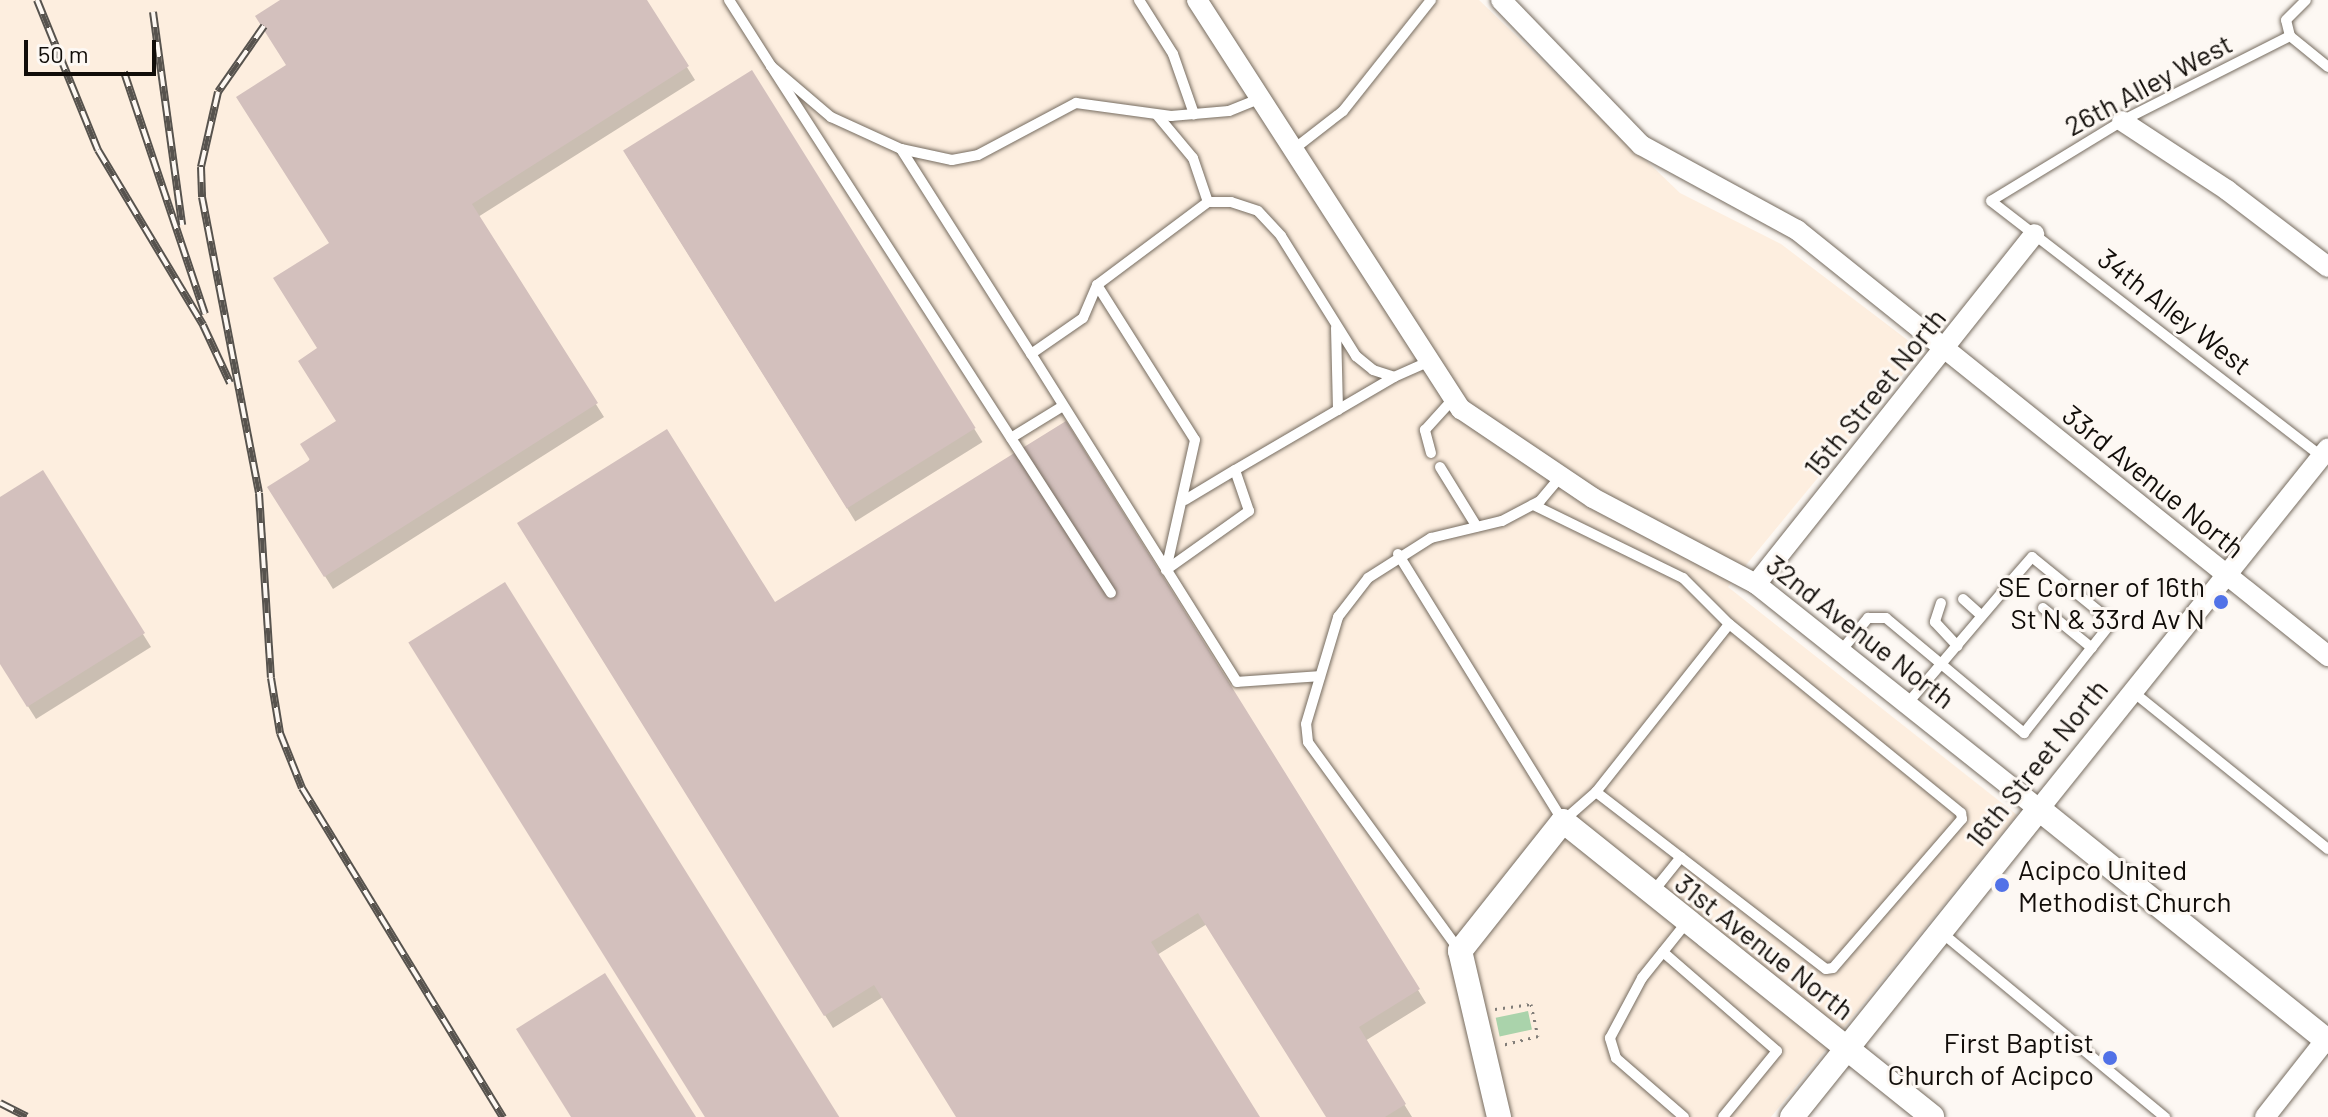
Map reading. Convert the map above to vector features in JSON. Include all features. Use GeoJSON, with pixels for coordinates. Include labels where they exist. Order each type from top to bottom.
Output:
{"type":"FeatureCollection","features":[{"type":"Feature","properties":{"kind":"street","name":"32nd Avenue North"},"geometry":{"type":"LineString","coordinates":[[1197,0],[1461,409],[1561,476],[1756,584],[2327,1039]]}},
{"type":"Feature","properties":{"kind":"street","name":"33rd Avenue North"},"geometry":{"type":"LineString","coordinates":[[1501,0],[1641,145],[1797,230],[2328,656]]}},
{"type":"Feature","properties":{"kind":"street"},"geometry":{"type":"LineString","coordinates":[[2122,121],[2227,190],[2328,267]]}},
{"type":"Feature","properties":{"kind":"street","name":"15th Street North"},"geometry":{"type":"LineString","coordinates":[[1756,584],[2034,234]]}},
{"type":"Feature","properties":{"kind":"street","name":"16th Street North"},"geometry":{"type":"LineString","coordinates":[[1792,1117],[2225,574],[2326,455]]}},
{"type":"Feature","properties":{"kind":"street"},"geometry":{"type":"LineString","coordinates":[[1499,1117],[1460,951],[1563,821]]}},
{"type":"Feature","properties":{"kind":"street","name":"31st Avenue North"},"geometry":{"type":"LineString","coordinates":[[1563,821],[1651,895],[1932,1117]]}},
{"type":"Feature","properties":{"kind":"street"},"geometry":{"type":"LineString","coordinates":[[2265,1117],[2327,1039]]}},
{"type":"Feature","properties":{"kind":"lane"},"geometry":{"type":"LineString","coordinates":[[729,0],[1111,593]]}},
{"type":"Feature","properties":{"kind":"lane"},"geometry":{"type":"LineString","coordinates":[[1139,0],[1173,54],[1194,114]]}},
{"type":"Feature","properties":{"kind":"lane"},"geometry":{"type":"LineString","coordinates":[[1294,149],[1343,111],[1431,0]]}},
{"type":"Feature","properties":{"kind":"lane"},"geometry":{"type":"LineString","coordinates":[[2306,0],[2286,20],[2290,36],[2328,67]]}},
{"type":"Feature","properties":{"kind":"lane","name":"26th Alley West"},"geometry":{"type":"LineString","coordinates":[[1991,201],[2122,121],[2290,36]]}},
{"type":"Feature","properties":{"kind":"lane"},"geometry":{"type":"LineString","coordinates":[[771,66],[831,117],[901,149],[952,160],[978,155],[1076,103],[1156,114],[1194,114],[1229,111],[1261,98]]}},
{"type":"Feature","properties":{"kind":"lane"},"geometry":{"type":"LineString","coordinates":[[1156,114],[1193,158],[1208,202]]}},
{"type":"Feature","properties":{"kind":"lane"},"geometry":{"type":"LineString","coordinates":[[901,149],[1239,683],[1320,676]]}},
{"type":"Feature","properties":{"kind":"lane","name":"34th Alley West"},"geometry":{"type":"LineString","coordinates":[[1991,201],[2326,455]]}},
{"type":"Feature","properties":{"kind":"lane"},"geometry":{"type":"LineString","coordinates":[[1031,354],[1083,318],[1097,285],[1208,202],[1258,211],[1281,236],[1356,356],[1373,370],[1394,377]]}},
{"type":"Feature","properties":{"kind":"lane"},"geometry":{"type":"LineString","coordinates":[[1097,285],[1195,440],[1185,500],[1166,570]]}},
{"type":"Feature","properties":{"kind":"lane"},"geometry":{"type":"LineString","coordinates":[[1335,322],[1341,380],[1338,410]]}},
{"type":"Feature","properties":{"kind":"lane"},"geometry":{"type":"LineString","coordinates":[[1185,500],[1394,377],[1428,362]]}},
{"type":"Feature","properties":{"kind":"lane"},"geometry":{"type":"LineString","coordinates":[[1431,453],[1425,430],[1454,398]]}},
{"type":"Feature","properties":{"kind":"lane"},"geometry":{"type":"LineString","coordinates":[[1011,438],[1063,406]]}},
{"type":"Feature","properties":{"kind":"lane"},"geometry":{"type":"LineString","coordinates":[[1440,467],[1477,527]]}},
{"type":"Feature","properties":{"kind":"lane"},"geometry":{"type":"LineString","coordinates":[[1166,570],[1249,511],[1235,470]]}},
{"type":"Feature","properties":{"kind":"lane"},"geometry":{"type":"LineString","coordinates":[[1460,951],[1308,742],[1306,724],[1338,617],[1368,578],[1398,554],[1431,538],[1477,527],[1533,505],[1561,476]]}},
{"type":"Feature","properties":{"kind":"lane"},"geometry":{"type":"LineString","coordinates":[[1533,505],[1683,578],[1729,624],[1961,813],[1962,819],[1829,970],[1596,792]]}},
{"type":"Feature","properties":{"kind":"lane"},"geometry":{"type":"LineString","coordinates":[[1398,554],[1563,821],[1596,792],[1729,624]]}},
{"type":"Feature","properties":{"kind":"lane"},"geometry":{"type":"LineString","coordinates":[[1841,651],[1868,618],[1886,618],[1942,663],[2024,733],[2112,622],[2032,557],[1957,646],[1942,663],[1907,704]]}},
{"type":"Feature","properties":{"kind":"lane"},"geometry":{"type":"LineString","coordinates":[[1963,599],[1982,616]]}},
{"type":"Feature","properties":{"kind":"lane"},"geometry":{"type":"LineString","coordinates":[[1941,603],[1935,622],[1957,646]]}},
{"type":"Feature","properties":{"kind":"lane"},"geometry":{"type":"LineString","coordinates":[[2043,608],[2092,648]]}},
{"type":"Feature","properties":{"kind":"lane"},"geometry":{"type":"LineString","coordinates":[[2132,691],[2328,849]]}},
{"type":"Feature","properties":{"kind":"lane"},"geometry":{"type":"LineString","coordinates":[[1651,895],[1681,857]]}},
{"type":"Feature","properties":{"kind":"lane"},"geometry":{"type":"LineString","coordinates":[[1684,1117],[1616,1058],[1610,1046],[1612,1026],[1686,923]]}},
{"type":"Feature","properties":{"kind":"lane"},"geometry":{"type":"LineString","coordinates":[[1940,930],[2165,1117]]}},
{"type":"Feature","properties":{"kind":"lane"},"geometry":{"type":"LineString","coordinates":[[1663,952],[1777,1051],[1723,1117]]}},
{"type":"Feature","properties":{"kind":"path"},"geometry":{"type":"LineString","coordinates":[[1487,1010],[1531,1004],[1538,1036],[1496,1047]]}},
{"type":"Feature","properties":{"kind":"shaded area"},"geometry":{"type":"Polygon","coordinates":[[[0,0],[1479,0],[1680,193],[1781,244],[1922,351],[1728,587],[2017,815],[1771,1117],[0,1117],[0,0]]]}},
{"type":"Feature","properties":{"kind":"green space"},"geometry":{"type":"Polygon","coordinates":[[[1528,1011],[1532,1030],[1500,1036],[1496,1018],[1528,1011]]]}},
{"type":"Feature","properties":{"kind":"building"},"geometry":{"type":"Polygon","coordinates":[[[280,0],[647,0],[689,66],[472,204],[598,403],[324,577],[267,487],[310,460],[300,444],[336,421],[298,361],[317,348],[273,278],[329,243],[236,97],[286,65],[255,16],[280,0]]]}},
{"type":"Feature","properties":{"kind":"building"},"geometry":{"type":"Polygon","coordinates":[[[752,70],[976,428],[847,508],[623,151],[752,70]]]}},
{"type":"Feature","properties":{"kind":"building"},"geometry":{"type":"Polygon","coordinates":[[[1066,421],[1420,989],[1359,1027],[1406,1104],[1385,1117],[1326,1117],[1198,913],[1151,942],[1260,1117],[956,1117],[874,985],[824,1016],[517,523],[667,429],[775,602],[1066,421]]]}},
{"type":"Feature","properties":{"kind":"building"},"geometry":{"type":"Polygon","coordinates":[[[43,470],[145,633],[27,707],[0,664],[0,497],[43,470]]]}},
{"type":"Feature","properties":{"kind":"building"},"geometry":{"type":"Polygon","coordinates":[[[505,582],[839,1117],[705,1117],[408,642],[505,582]]]}},
{"type":"Feature","properties":{"kind":"building"},"geometry":{"type":"Polygon","coordinates":[[[605,973],[696,1117],[571,1117],[516,1029],[605,973]]]}},
{"type":"Feature","properties":{"kind":"railway"},"geometry":{"type":"LineString","coordinates":[[37,0],[98,150],[203,325],[230,383]]}},
{"type":"Feature","properties":{"kind":"railway"},"geometry":{"type":"LineString","coordinates":[[153,12],[182,225]]}},
{"type":"Feature","properties":{"kind":"railway"},"geometry":{"type":"LineString","coordinates":[[264,26],[218,92],[201,167],[202,197],[259,493],[271,678],[280,733],[302,788],[503,1117]]}},
{"type":"Feature","properties":{"kind":"railway"},"geometry":{"type":"LineString","coordinates":[[124,72],[205,314]]}},
{"type":"Feature","properties":{"kind":"railway"},"geometry":{"type":"LineString","coordinates":[[0,1103],[27,1117]]}},
{"type":"Feature","properties":{"kind":"place","name":"SE Corner of 16th St N & 33rd Av N"},"geometry":{"type":"Point","coordinates":[2221,602]}},
{"type":"Feature","properties":{"kind":"place","name":"Acipco United Methodist Church"},"geometry":{"type":"Point","coordinates":[2002,885]}},
{"type":"Feature","properties":{"kind":"place","name":"First Baptist Church of Acipco"},"geometry":{"type":"Point","coordinates":[2110,1058]}}]}
